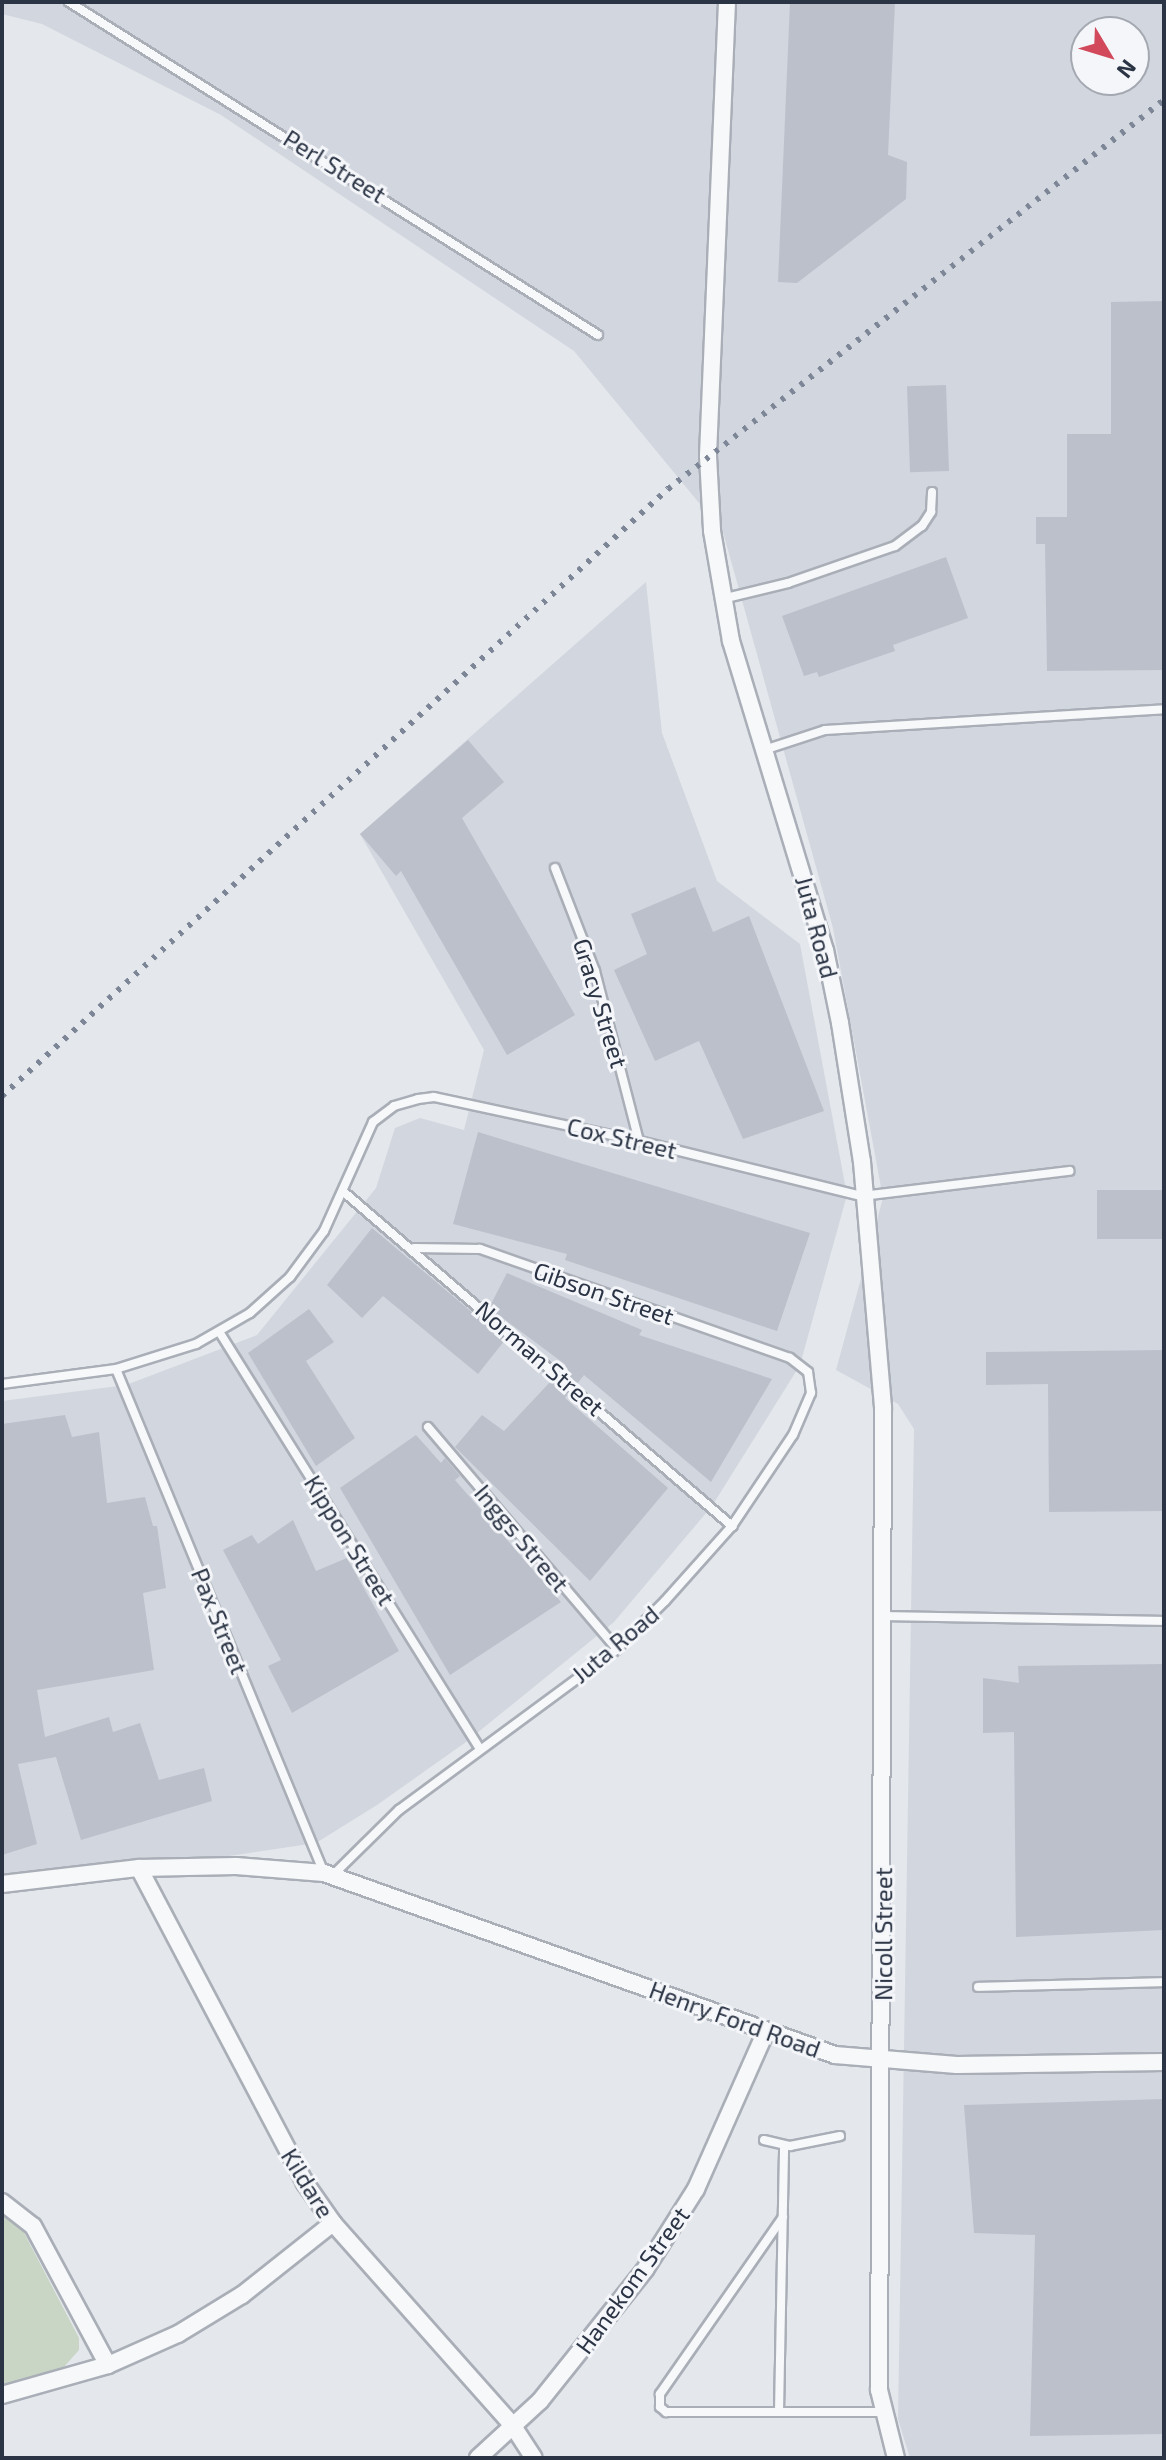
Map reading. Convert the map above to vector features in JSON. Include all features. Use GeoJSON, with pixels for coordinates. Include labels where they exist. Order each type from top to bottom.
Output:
{"type":"FeatureCollection","features":[{"type":"Feature","properties":{"kind":"street","name":"Juta Road"},"geometry":{"type":"LineString","coordinates":[[727,2],[708,456],[721,599],[825,950],[859,1136],[883,1407]]}},
{"type":"Feature","properties":{"kind":"street","name":"Nicoll Street"},"geometry":{"type":"LineString","coordinates":[[883,1407],[885,1616],[881,2412],[896,2458]]}},
{"type":"Feature","properties":{"kind":"street"},"geometry":{"type":"LineString","coordinates":[[2,1884],[139,1868],[236,1866],[328,1874]]}},
{"type":"Feature","properties":{"kind":"street","name":"Kildare"},"geometry":{"type":"LineString","coordinates":[[139,1868],[253,2089],[333,2223],[513,2426],[534,2458]]}},
{"type":"Feature","properties":{"kind":"street","name":"Henry Ford Road"},"geometry":{"type":"LineString","coordinates":[[328,1874],[835,2055],[882,2062],[1164,2062]]}},
{"type":"Feature","properties":{"kind":"street","name":"Hanekom Street"},"geometry":{"type":"LineString","coordinates":[[478,2458],[513,2426],[577,2357],[668,2235],[696,2189],[766,2031]]}},
{"type":"Feature","properties":{"kind":"street"},"geometry":{"type":"LineString","coordinates":[[2,2202],[33,2226],[108,2365]]}},
{"type":"Feature","properties":{"kind":"street"},"geometry":{"type":"LineString","coordinates":[[2,2395],[108,2365],[178,2334],[242,2295],[333,2223]]}},
{"type":"Feature","properties":{"kind":"lane","name":"Perl Street"},"geometry":{"type":"LineString","coordinates":[[69,2],[598,335]]}},
{"type":"Feature","properties":{"kind":"lane"},"geometry":{"type":"LineString","coordinates":[[721,599],[788,583],[895,546],[922,526],[931,512],[932,492]]}},
{"type":"Feature","properties":{"kind":"lane"},"geometry":{"type":"LineString","coordinates":[[767,749],[825,730],[1164,709]]}},
{"type":"Feature","properties":{"kind":"lane","name":"Gracy Street"},"geometry":{"type":"LineString","coordinates":[[555,868],[595,971],[639,1141]]}},
{"type":"Feature","properties":{"kind":"lane","name":"Cox Street"},"geometry":{"type":"LineString","coordinates":[[345,1193],[365,1134],[382,1114],[407,1101],[434,1097],[639,1141],[862,1196]]}},
{"type":"Feature","properties":{"kind":"lane"},"geometry":{"type":"LineString","coordinates":[[862,1196],[1070,1171]]}},
{"type":"Feature","properties":{"kind":"lane"},"geometry":{"type":"LineString","coordinates":[[2,1384],[116,1369],[220,1333],[290,1277],[345,1193]]}},
{"type":"Feature","properties":{"kind":"lane","name":"Norman Street"},"geometry":{"type":"LineString","coordinates":[[345,1193],[414,1248],[732,1526]]}},
{"type":"Feature","properties":{"kind":"lane","name":"Gibson Street"},"geometry":{"type":"LineString","coordinates":[[414,1248],[480,1249],[790,1358]]}},
{"type":"Feature","properties":{"kind":"lane","name":"Kippon Street"},"geometry":{"type":"LineString","coordinates":[[220,1333],[479,1748]]}},
{"type":"Feature","properties":{"kind":"lane","name":"Juta Road"},"geometry":{"type":"LineString","coordinates":[[328,1874],[399,1810],[617,1649],[732,1526],[804,1413],[811,1383],[804,1366],[790,1358]]}},
{"type":"Feature","properties":{"kind":"lane","name":"Pax Street"},"geometry":{"type":"LineString","coordinates":[[116,1369],[328,1874]]}},
{"type":"Feature","properties":{"kind":"lane","name":"Inggs Street"},"geometry":{"type":"LineString","coordinates":[[428,1427],[617,1649]]}},
{"type":"Feature","properties":{"kind":"lane"},"geometry":{"type":"LineString","coordinates":[[885,1616],[1164,1621]]}},
{"type":"Feature","properties":{"kind":"lane"},"geometry":{"type":"LineString","coordinates":[[978,1987],[1164,1982]]}},
{"type":"Feature","properties":{"kind":"lane"},"geometry":{"type":"LineString","coordinates":[[764,2140],[784,2147],[840,2136]]}},
{"type":"Feature","properties":{"kind":"lane"},"geometry":{"type":"LineString","coordinates":[[779,2412],[784,2147]]}},
{"type":"Feature","properties":{"kind":"lane"},"geometry":{"type":"LineString","coordinates":[[783,2217],[658,2402],[666,2412],[881,2412]]}},
{"type":"Feature","properties":{"kind":"shaded area"},"geometry":{"type":"Polygon","coordinates":[[[2,2],[1164,2],[1164,2458],[910,2458],[898,2419],[914,1429],[898,1404],[836,1370],[883,1198],[833,928],[723,532],[574,351],[221,115],[42,24],[2,14],[2,2]]]}},
{"type":"Feature","properties":{"kind":"shaded area"},"geometry":{"type":"Polygon","coordinates":[[[646,582],[662,733],[717,881],[800,944],[847,1195],[800,1365],[712,1506],[614,1622],[466,1742],[377,1805],[316,1843],[202,1860],[2,1874],[2,1401],[126,1385],[257,1335],[376,1188],[395,1128],[420,1118],[464,1130],[484,1050],[360,834],[646,582]]]}},
{"type":"Feature","properties":{"kind":"green space"},"geometry":{"type":"Polygon","coordinates":[[[2,2213],[21,2227],[79,2338],[79,2350],[64,2367],[2,2385],[2,2213]]]}},
{"type":"Feature","properties":{"kind":"building"},"geometry":{"type":"Polygon","coordinates":[[[790,2],[895,2],[888,155],[907,162],[906,199],[797,283],[778,282],[790,2]]]}},
{"type":"Feature","properties":{"kind":"building"},"geometry":{"type":"Polygon","coordinates":[[[1164,301],[1164,670],[1047,671],[1045,544],[1036,544],[1036,517],[1067,517],[1067,434],[1111,434],[1111,302],[1164,301]]]}},
{"type":"Feature","properties":{"kind":"building"},"geometry":{"type":"Polygon","coordinates":[[[946,385],[949,471],[910,472],[907,386],[946,385]]]}},
{"type":"Feature","properties":{"kind":"building"},"geometry":{"type":"Polygon","coordinates":[[[946,557],[968,618],[893,645],[895,651],[819,677],[817,672],[804,676],[782,616],[946,557]]]}},
{"type":"Feature","properties":{"kind":"building"},"geometry":{"type":"Polygon","coordinates":[[[468,740],[504,782],[462,818],[575,1015],[507,1055],[401,871],[396,876],[360,834],[468,740]]]}},
{"type":"Feature","properties":{"kind":"building"},"geometry":{"type":"Polygon","coordinates":[[[695,887],[713,932],[749,916],[824,1111],[743,1139],[699,1041],[655,1061],[614,970],[647,954],[631,914],[695,887]]]}},
{"type":"Feature","properties":{"kind":"building"},"geometry":{"type":"Polygon","coordinates":[[[478,1132],[810,1233],[777,1331],[565,1260],[567,1254],[453,1224],[478,1132]]]}},
{"type":"Feature","properties":{"kind":"building"},"geometry":{"type":"Polygon","coordinates":[[[1097,1190],[1164,1190],[1164,1239],[1097,1239],[1097,1190]]]}},
{"type":"Feature","properties":{"kind":"building"},"geometry":{"type":"Polygon","coordinates":[[[372,1228],[505,1340],[478,1374],[383,1296],[362,1318],[327,1285],[372,1228]]]}},
{"type":"Feature","properties":{"kind":"building"},"geometry":{"type":"Polygon","coordinates":[[[507,1273],[642,1330],[639,1335],[772,1379],[711,1482],[584,1375],[577,1384],[562,1370],[566,1365],[489,1308],[507,1273]]]}},
{"type":"Feature","properties":{"kind":"building"},"geometry":{"type":"Polygon","coordinates":[[[309,1309],[334,1342],[306,1361],[355,1438],[316,1466],[248,1353],[309,1309]]]}},
{"type":"Feature","properties":{"kind":"building"},"geometry":{"type":"Polygon","coordinates":[[[1164,1350],[1164,1511],[1049,1512],[1048,1384],[986,1385],[986,1352],[1164,1350]]]}},
{"type":"Feature","properties":{"kind":"building"},"geometry":{"type":"Polygon","coordinates":[[[552,1380],[568,1394],[565,1398],[668,1488],[590,1581],[455,1447],[482,1415],[504,1431],[552,1380]]]}},
{"type":"Feature","properties":{"kind":"building"},"geometry":{"type":"Polygon","coordinates":[[[65,1415],[72,1437],[99,1432],[107,1503],[145,1497],[153,1526],[157,1526],[166,1588],[143,1593],[154,1670],[37,1690],[45,1737],[109,1717],[113,1732],[140,1723],[159,1780],[204,1768],[212,1801],[81,1840],[56,1757],[18,1764],[37,1844],[2,1855],[2,1424],[65,1415]]]}},
{"type":"Feature","properties":{"kind":"building"},"geometry":{"type":"Polygon","coordinates":[[[416,1435],[441,1463],[445,1458],[460,1476],[455,1480],[561,1602],[450,1675],[340,1488],[416,1435]]]}},
{"type":"Feature","properties":{"kind":"building"},"geometry":{"type":"Polygon","coordinates":[[[293,1520],[316,1571],[347,1558],[399,1651],[292,1713],[268,1666],[281,1660],[223,1550],[252,1535],[258,1544],[293,1520]]]}},
{"type":"Feature","properties":{"kind":"building"},"geometry":{"type":"Polygon","coordinates":[[[1164,1664],[1164,1930],[1016,1937],[1014,1732],[983,1733],[983,1678],[1019,1683],[1018,1666],[1164,1664]]]}},
{"type":"Feature","properties":{"kind":"building"},"geometry":{"type":"Polygon","coordinates":[[[1164,2099],[1164,2434],[1030,2436],[1035,2235],[974,2233],[964,2105],[1164,2099]]]}},
{"type":"Feature","properties":{"kind":"railway"},"geometry":{"type":"LineString","coordinates":[[2,1096],[668,489],[1164,100]]}}]}
